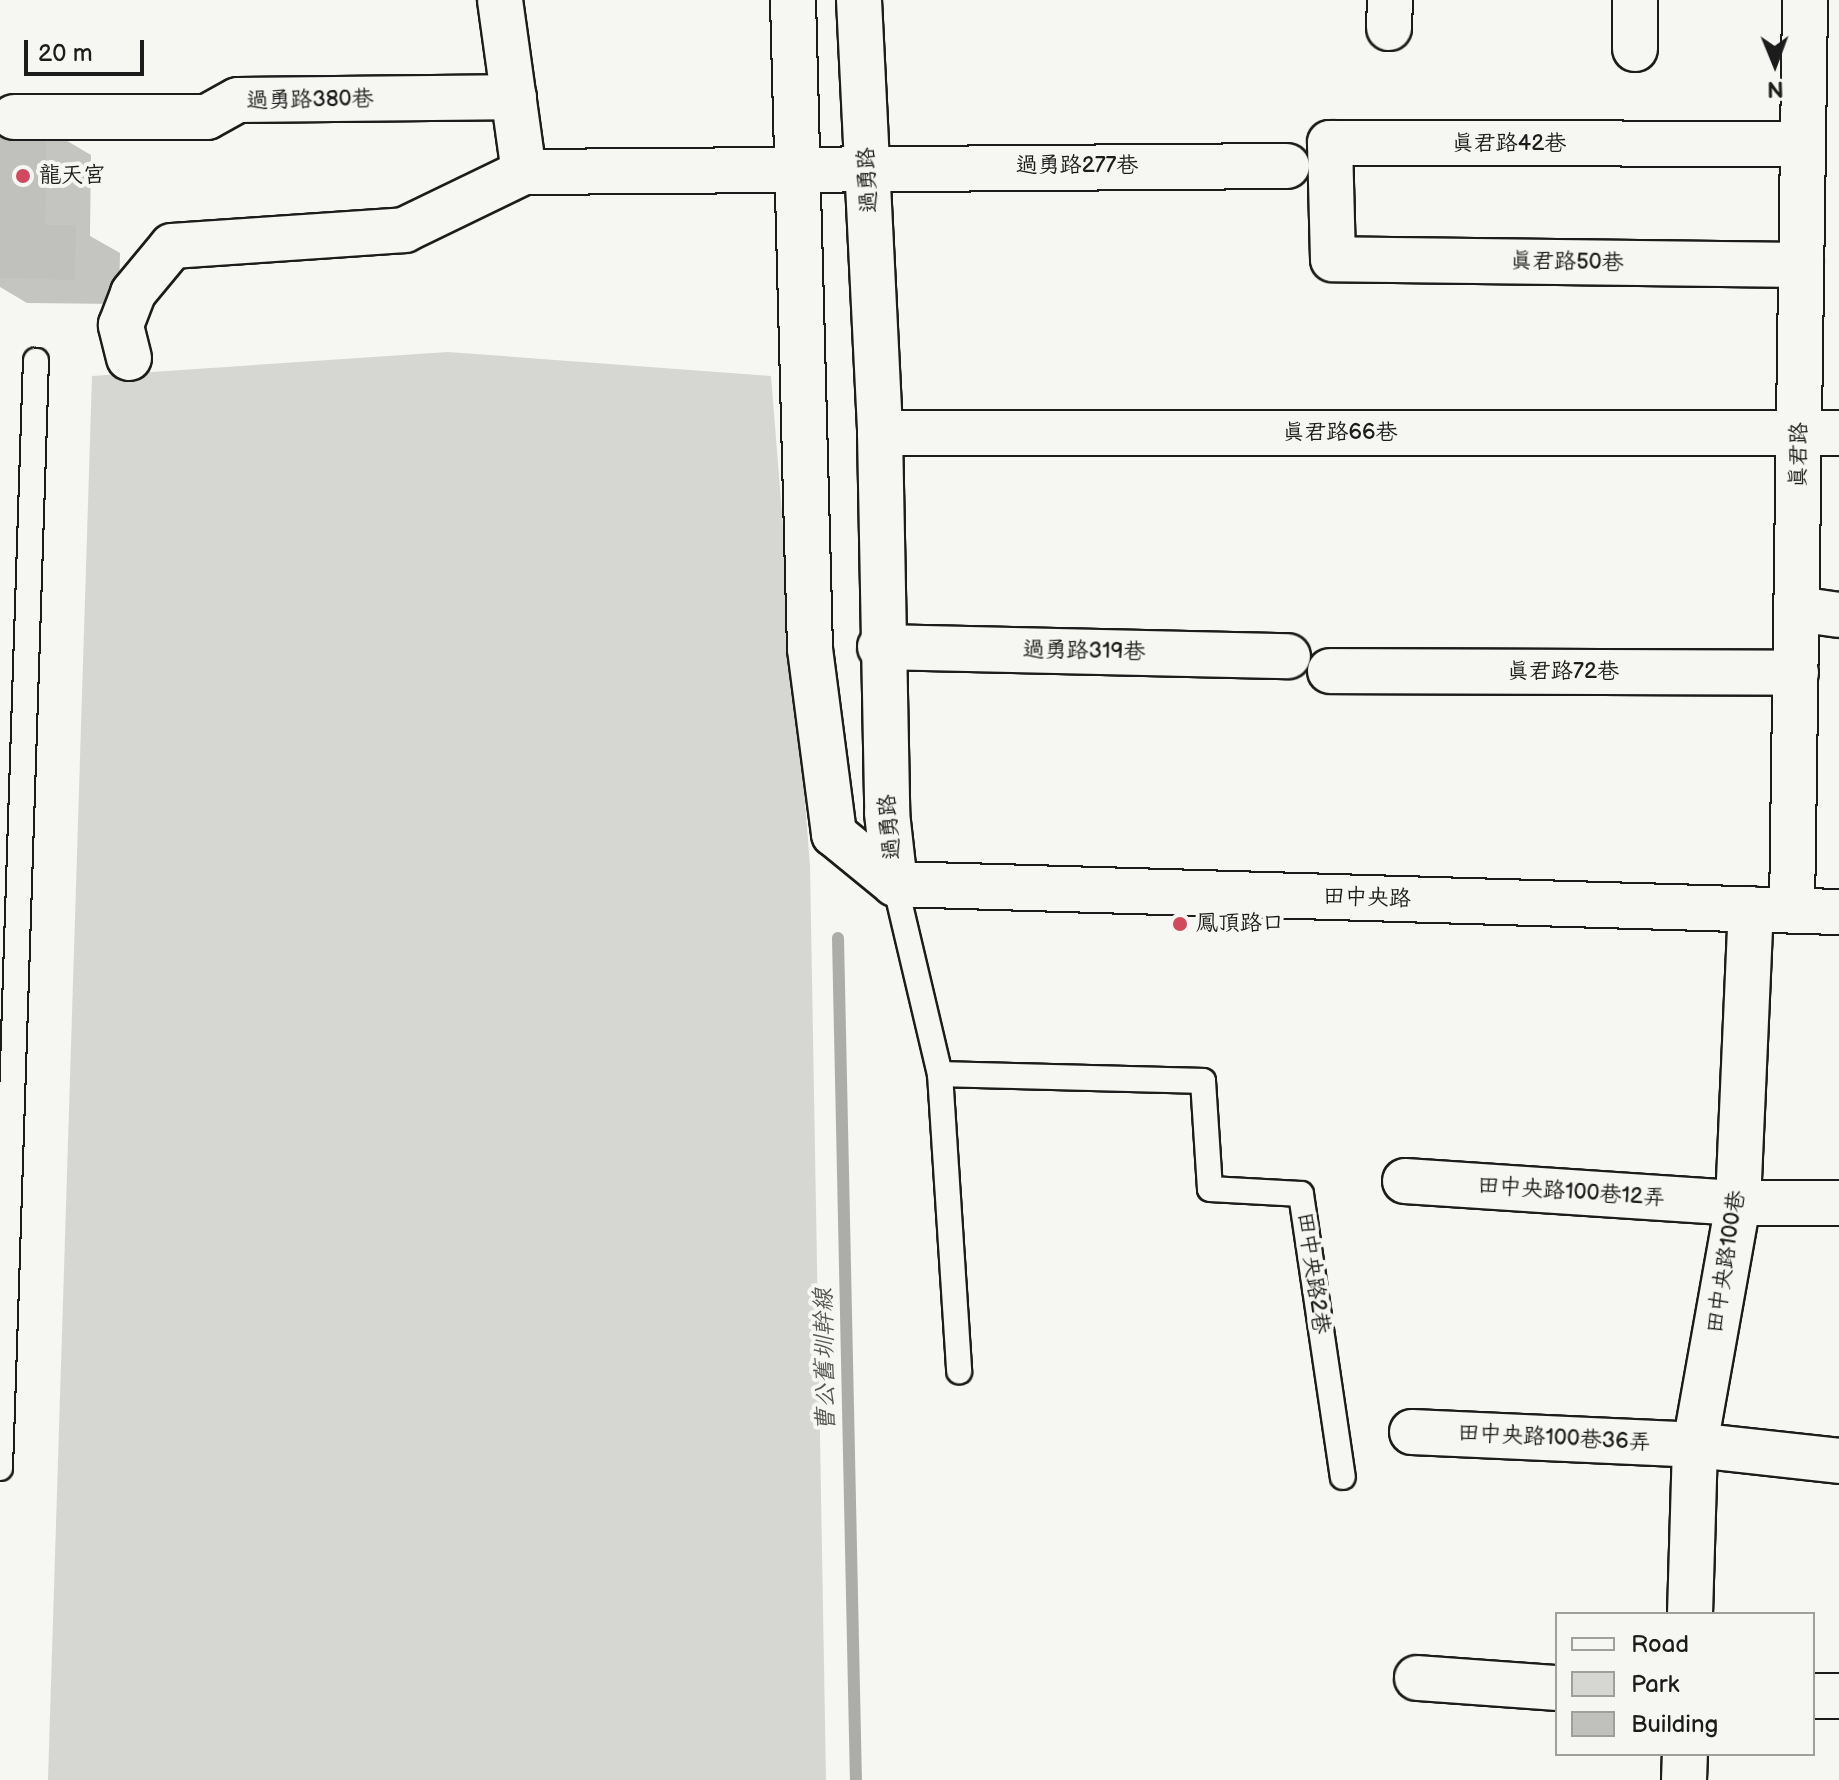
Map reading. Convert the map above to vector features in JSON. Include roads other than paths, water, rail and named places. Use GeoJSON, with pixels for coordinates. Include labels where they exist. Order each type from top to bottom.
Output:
{"type":"FeatureCollection","features":[{"type":"Feature","properties":{"kind":"street"},"geometry":{"type":"LineString","coordinates":[[500,0],[524,172]]}},
{"type":"Feature","properties":{"kind":"street","name":"過勇路"},"geometry":{"type":"LineString","coordinates":[[793,0],[810,649],[834,834],[895,884]]}},
{"type":"Feature","properties":{"kind":"street","name":"過勇路"},"geometry":{"type":"LineString","coordinates":[[859,0],[880,433],[880,647],[895,884]]}},
{"type":"Feature","properties":{"kind":"street"},"geometry":{"type":"LineString","coordinates":[[1635,0],[1635,49]]}},
{"type":"Feature","properties":{"kind":"street","name":"真君路"},"geometry":{"type":"LineString","coordinates":[[1772,910],[1796,673],[1797,609],[1819,433],[1801,265],[1820,216],[1803,144],[1805,0]]}},
{"type":"Feature","properties":{"kind":"street","name":"過勇路380巷"},"geometry":{"type":"LineString","coordinates":[[14,117],[207,117],[238,100],[514,97]]}},
{"type":"Feature","properties":{"kind":"street","name":"真君路42巷"},"geometry":{"type":"LineString","coordinates":[[1333,259],[1330,143],[1803,144]]}},
{"type":"Feature","properties":{"kind":"street","name":"過勇路277巷"},"geometry":{"type":"LineString","coordinates":[[868,167],[1287,166]]}},
{"type":"Feature","properties":{"kind":"street"},"geometry":{"type":"LineString","coordinates":[[129,358],[121,325],[129,303],[172,246],[404,230],[524,172],[868,167]]}},
{"type":"Feature","properties":{"kind":"street","name":"真君路50巷"},"geometry":{"type":"LineString","coordinates":[[1333,259],[1801,265]]}},
{"type":"Feature","properties":{"kind":"street","name":"真君路66巷"},"geometry":{"type":"LineString","coordinates":[[880,433],[1819,433]]}},
{"type":"Feature","properties":{"kind":"street"},"geometry":{"type":"LineString","coordinates":[[1797,609],[1839,615]]}},
{"type":"Feature","properties":{"kind":"street","name":"過勇路319巷"},"geometry":{"type":"LineString","coordinates":[[880,647],[1288,656]]}},
{"type":"Feature","properties":{"kind":"street","name":"真君路72巷"},"geometry":{"type":"LineString","coordinates":[[1330,671],[1796,673]]}},
{"type":"Feature","properties":{"kind":"street","name":"田中央路"},"geometry":{"type":"LineString","coordinates":[[895,884],[1839,912]]}},
{"type":"Feature","properties":{"kind":"street","name":"田中央路100巷"},"geometry":{"type":"LineString","coordinates":[[1690,1612],[1695,1445],[1738,1203],[1772,910]]}},
{"type":"Feature","properties":{"kind":"street","name":"田中央路100巷12弄"},"geometry":{"type":"LineString","coordinates":[[1405,1181],[1738,1203],[1839,1203]]}},
{"type":"Feature","properties":{"kind":"street","name":"田中央路100巷36弄"},"geometry":{"type":"LineString","coordinates":[[1412,1432],[1695,1445],[1839,1461]]}},
{"type":"Feature","properties":{"kind":"street"},"geometry":{"type":"LineString","coordinates":[[1417,1678],[1555,1688]]}},
{"type":"Feature","properties":{"kind":"street"},"geometry":{"type":"LineString","coordinates":[[1815,1696],[1839,1696]]}},
{"type":"Feature","properties":{"kind":"street"},"geometry":{"type":"LineString","coordinates":[[1684,1780],[1685,1756]]}},
{"type":"Feature","properties":{"kind":"lane"},"geometry":{"type":"LineString","coordinates":[[0,1468],[10,873],[36,361]]}},
{"type":"Feature","properties":{"kind":"lane"},"geometry":{"type":"LineString","coordinates":[[895,884],[940,1074],[959,1371]]}},
{"type":"Feature","properties":{"kind":"lane","name":"田中央路2巷"},"geometry":{"type":"LineString","coordinates":[[940,1074],[1203,1081],[1210,1189],[1301,1194],[1343,1477]]}},
{"type":"Feature","properties":{"kind":"waterway","name":"曹公舊圳幹線"},"geometry":{"type":"LineString","coordinates":[[838,938],[856,1780]]}},
{"type":"Feature","properties":{"kind":"place","name":"龍天宮"},"geometry":{"type":"Point","coordinates":[23,176]}},
{"type":"Feature","properties":{"kind":"place","name":"鳳頂路口"},"geometry":{"type":"Point","coordinates":[1180,924]}}]}
